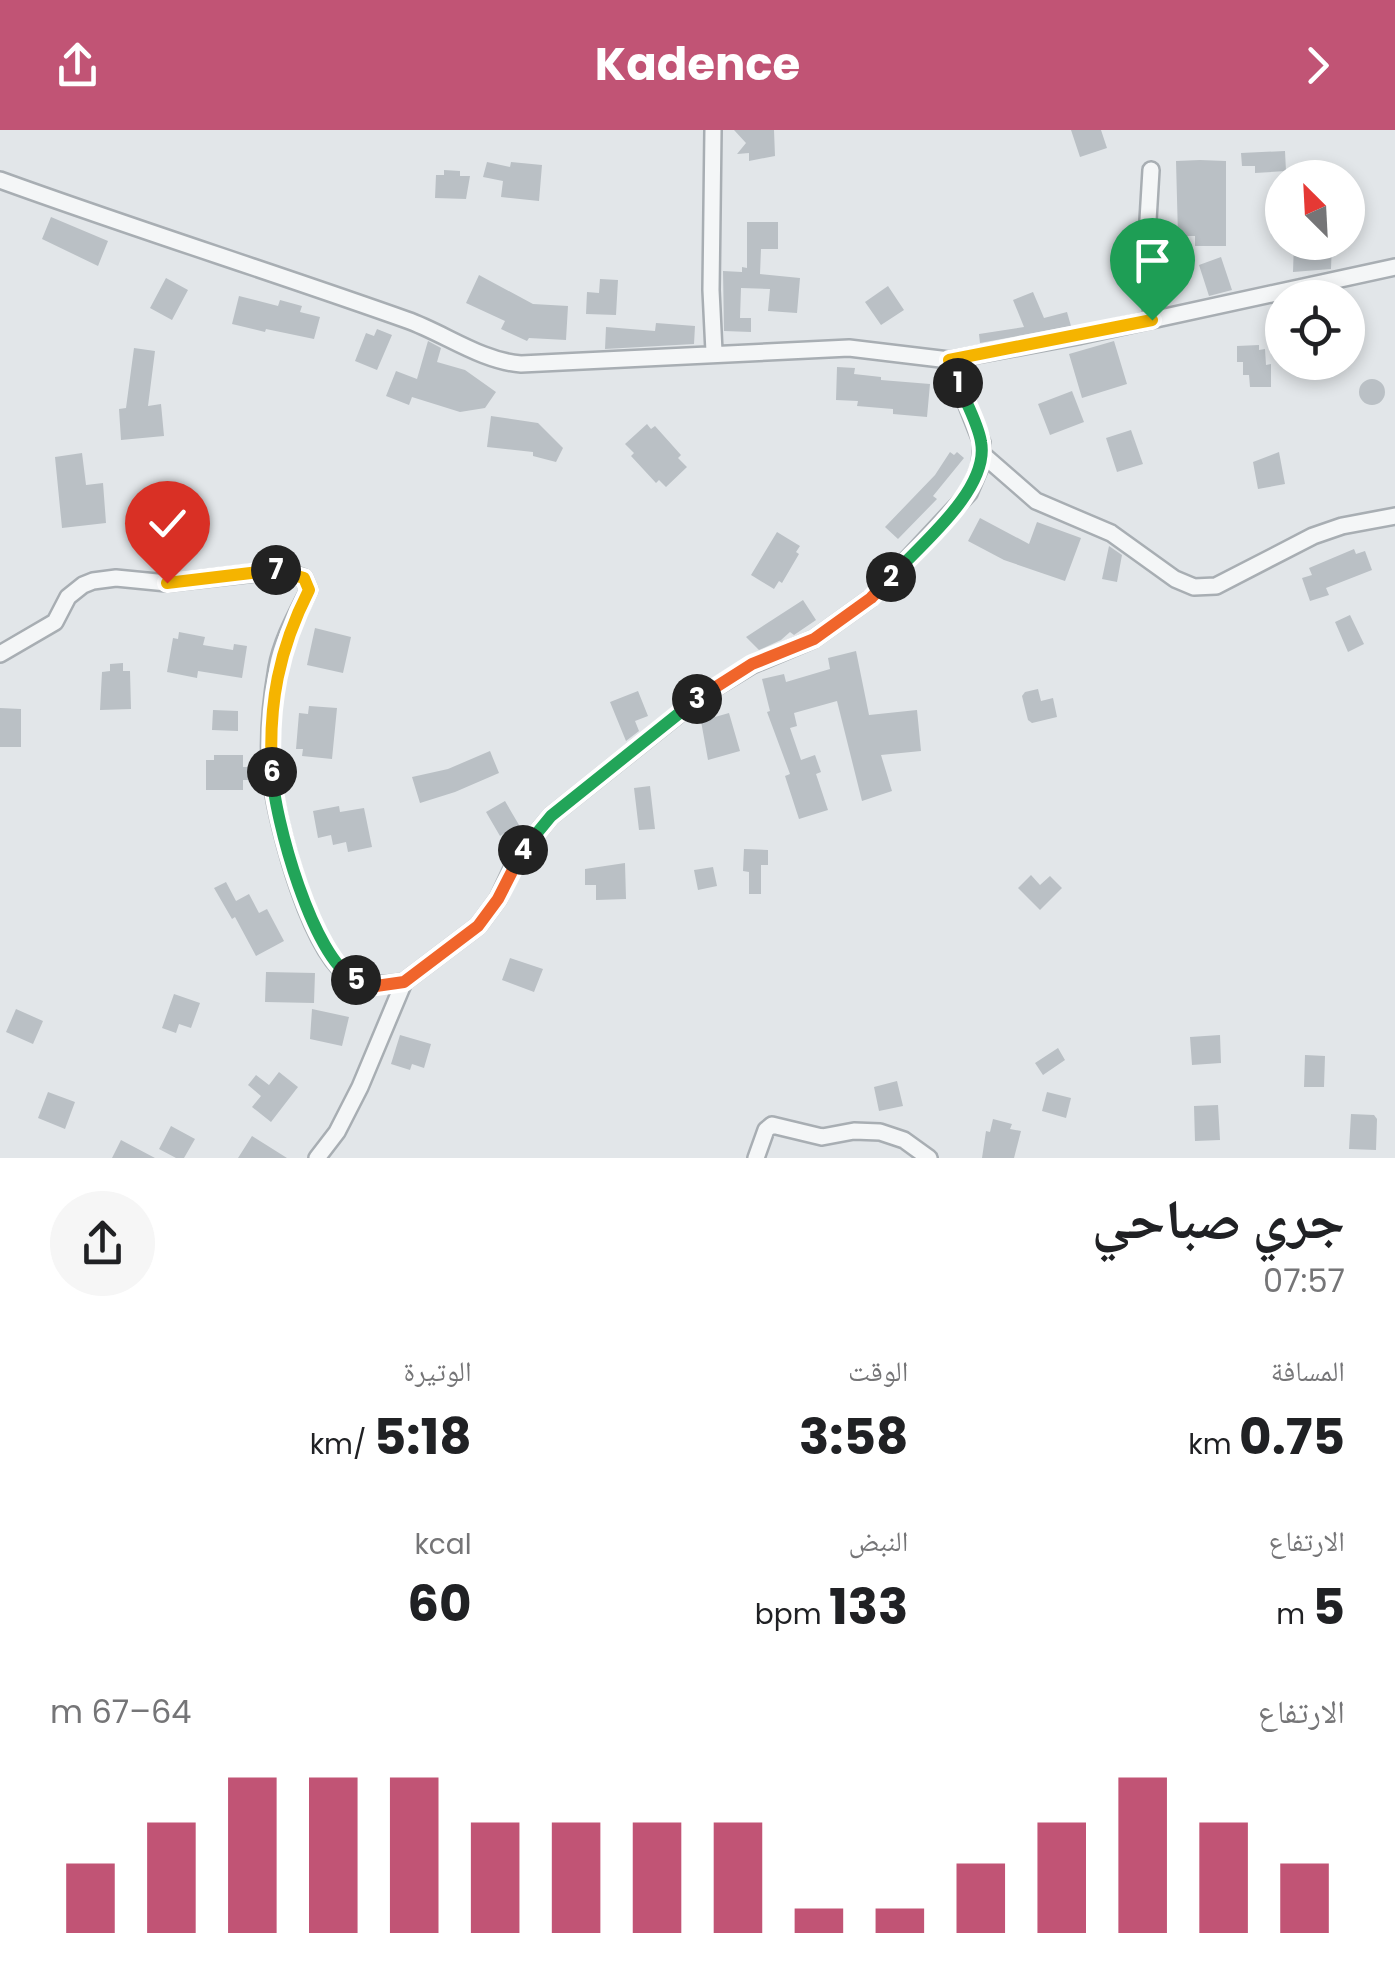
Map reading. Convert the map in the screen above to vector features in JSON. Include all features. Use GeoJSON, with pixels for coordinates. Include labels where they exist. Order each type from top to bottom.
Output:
{"type":"FeatureCollection","features":[{"type":"Feature","properties":{"kind":"street"},"geometry":{"type":"LineString","coordinates":[[714,130],[714,352]]}},
{"type":"Feature","properties":{"kind":"street"},"geometry":{"type":"LineString","coordinates":[[1152,170],[1147,237],[1152,320]]}},
{"type":"Feature","properties":{"kind":"street"},"geometry":{"type":"LineString","coordinates":[[0,180],[409,320],[503,362],[849,348],[949,360],[1395,268]]}},
{"type":"Feature","properties":{"kind":"street"},"geometry":{"type":"LineString","coordinates":[[0,654],[55,622],[68,597],[82,584],[93,581],[116,578],[167,583],[282,570],[304,578],[309,590],[277,668],[272,783],[303,902],[330,958],[349,977],[362,983],[376,986],[404,982],[478,926],[498,899],[518,856],[551,816],[700,697],[752,664],[814,639],[871,598],[969,493],[980,467],[982,443],[949,360]]}},
{"type":"Feature","properties":{"kind":"street"},"geometry":{"type":"LineString","coordinates":[[981,453],[1036,501],[1111,532],[1175,579],[1194,587],[1216,586],[1312,536],[1395,516]]}},
{"type":"Feature","properties":{"kind":"street"},"geometry":{"type":"LineString","coordinates":[[317,1158],[337,1132],[360,1088],[404,982]]}},
{"type":"Feature","properties":{"kind":"street"},"geometry":{"type":"LineString","coordinates":[[756,1158],[766,1130],[772,1125],[822,1138],[880,1132],[904,1140],[929,1158]]}},
{"type":"Feature","properties":{"kind":"building"},"geometry":{"type":"Polygon","coordinates":[[[734,130],[774,130],[775,156],[749,161],[749,153],[737,154],[746,143],[734,130]]]}},
{"type":"Feature","properties":{"kind":"building"},"geometry":{"type":"Polygon","coordinates":[[[1071,130],[1101,130],[1107,148],[1080,157],[1071,130]]]}},
{"type":"Feature","properties":{"kind":"building"},"geometry":{"type":"Polygon","coordinates":[[[1285,151],[1285,160],[1265,160],[1265,172],[1255,173],[1255,166],[1242,166],[1241,153],[1285,151]]]}},
{"type":"Feature","properties":{"kind":"building"},"geometry":{"type":"Polygon","coordinates":[[[1176,161],[1226,161],[1226,246],[1195,246],[1195,236],[1178,236],[1176,161]]]}},
{"type":"Feature","properties":{"kind":"building"},"geometry":{"type":"Polygon","coordinates":[[[487,162],[510,167],[511,162],[542,165],[539,201],[501,197],[503,181],[483,177],[487,162]]]}},
{"type":"Feature","properties":{"kind":"building"},"geometry":{"type":"Polygon","coordinates":[[[444,170],[470,176],[466,199],[435,198],[436,175],[444,175],[444,170]]]}},
{"type":"Feature","properties":{"kind":"building"},"geometry":{"type":"Polygon","coordinates":[[[51,217],[108,241],[98,266],[42,239],[51,217]]]}},
{"type":"Feature","properties":{"kind":"building"},"geometry":{"type":"Polygon","coordinates":[[[747,222],[778,222],[778,249],[761,249],[760,274],[800,278],[797,313],[768,311],[770,289],[741,288],[740,318],[751,318],[751,332],[724,331],[723,271],[742,272],[742,267],[747,268],[747,222]]]}},
{"type":"Feature","properties":{"kind":"building"},"geometry":{"type":"Polygon","coordinates":[[[1221,257],[1232,290],[1209,296],[1199,265],[1221,257]]]}},
{"type":"Feature","properties":{"kind":"building"},"geometry":{"type":"Polygon","coordinates":[[[1293,260],[1331,260],[1331,269],[1293,272],[1293,260]]]}},
{"type":"Feature","properties":{"kind":"building"},"geometry":{"type":"Polygon","coordinates":[[[479,275],[533,304],[568,306],[566,340],[527,341],[501,329],[505,321],[466,303],[479,275]]]}},
{"type":"Feature","properties":{"kind":"building"},"geometry":{"type":"Polygon","coordinates":[[[166,278],[188,290],[172,320],[150,308],[166,278]]]}},
{"type":"Feature","properties":{"kind":"building"},"geometry":{"type":"Polygon","coordinates":[[[600,279],[618,280],[616,315],[586,314],[587,292],[599,293],[600,279]]]}},
{"type":"Feature","properties":{"kind":"building"},"geometry":{"type":"Polygon","coordinates":[[[888,286],[904,310],[881,325],[865,302],[888,286]]]}},
{"type":"Feature","properties":{"kind":"building"},"geometry":{"type":"Polygon","coordinates":[[[1033,292],[1044,318],[1067,312],[1071,326],[980,343],[979,334],[1024,327],[1013,300],[1033,292]]]}},
{"type":"Feature","properties":{"kind":"building"},"geometry":{"type":"Polygon","coordinates":[[[239,296],[278,306],[280,300],[302,306],[300,312],[320,317],[314,339],[232,324],[239,296]]]}},
{"type":"Feature","properties":{"kind":"building"},"geometry":{"type":"Polygon","coordinates":[[[656,323],[695,326],[694,344],[605,349],[606,327],[655,331],[656,323]]]}},
{"type":"Feature","properties":{"kind":"building"},"geometry":{"type":"Polygon","coordinates":[[[377,329],[392,335],[377,370],[355,361],[366,333],[374,336],[377,329]]]}},
{"type":"Feature","properties":{"kind":"building"},"geometry":{"type":"Polygon","coordinates":[[[428,341],[441,348],[437,362],[465,370],[496,392],[485,408],[460,412],[412,397],[409,405],[386,396],[396,371],[417,379],[428,341]]]}},
{"type":"Feature","properties":{"kind":"building"},"geometry":{"type":"Polygon","coordinates":[[[1114,341],[1127,384],[1082,398],[1069,354],[1114,341]]]}},
{"type":"Feature","properties":{"kind":"building"},"geometry":{"type":"Polygon","coordinates":[[[1259,345],[1259,350],[1265,349],[1265,380],[1271,380],[1271,387],[1250,387],[1249,375],[1243,375],[1243,362],[1237,362],[1237,346],[1259,345]]]}},
{"type":"Feature","properties":{"kind":"building"},"geometry":{"type":"Polygon","coordinates":[[[134,348],[155,351],[148,406],[161,404],[164,436],[121,440],[119,409],[126,408],[134,348]]]}},
{"type":"Feature","properties":{"kind":"building"},"geometry":{"type":"Polygon","coordinates":[[[837,367],[855,368],[854,374],[881,380],[930,384],[927,417],[893,414],[893,409],[836,400],[837,367]]]}},
{"type":"Feature","properties":{"kind":"building"},"geometry":{"type":"Polygon","coordinates":[[[1372,379],[1381,383],[1385,392],[1381,401],[1372,405],[1363,401],[1359,392],[1363,383],[1372,379]]]}},
{"type":"Feature","properties":{"kind":"building"},"geometry":{"type":"Polygon","coordinates":[[[1072,391],[1084,422],[1050,435],[1038,404],[1072,391]]]}},
{"type":"Feature","properties":{"kind":"building"},"geometry":{"type":"Polygon","coordinates":[[[491,416],[538,423],[563,448],[556,462],[533,456],[533,452],[487,447],[491,416]]]}},
{"type":"Feature","properties":{"kind":"building"},"geometry":{"type":"Polygon","coordinates":[[[647,424],[651,429],[655,426],[687,467],[666,487],[659,480],[656,483],[625,444],[647,424]]]}},
{"type":"Feature","properties":{"kind":"building"},"geometry":{"type":"Polygon","coordinates":[[[1131,430],[1143,464],[1117,472],[1106,438],[1131,430]]]}},
{"type":"Feature","properties":{"kind":"building"},"geometry":{"type":"Polygon","coordinates":[[[950,452],[964,458],[933,496],[937,499],[898,539],[885,527],[935,475],[950,452]]]}},
{"type":"Feature","properties":{"kind":"building"},"geometry":{"type":"Polygon","coordinates":[[[1279,452],[1285,484],[1258,489],[1253,462],[1279,452]]]}},
{"type":"Feature","properties":{"kind":"building"},"geometry":{"type":"Polygon","coordinates":[[[82,453],[86,485],[103,483],[106,523],[62,528],[55,457],[82,453]]]}},
{"type":"Feature","properties":{"kind":"building"},"geometry":{"type":"Polygon","coordinates":[[[980,518],[1029,544],[1037,522],[1081,538],[1065,581],[1004,560],[968,541],[980,518]]]}},
{"type":"Feature","properties":{"kind":"building"},"geometry":{"type":"Polygon","coordinates":[[[777,532],[800,546],[782,583],[779,581],[774,589],[751,575],[777,532]]]}},
{"type":"Feature","properties":{"kind":"building"},"geometry":{"type":"Polygon","coordinates":[[[1109,546],[1122,555],[1117,582],[1102,579],[1109,546]]]}},
{"type":"Feature","properties":{"kind":"building"},"geometry":{"type":"Polygon","coordinates":[[[1354,549],[1356,554],[1365,551],[1372,570],[1326,588],[1329,595],[1310,601],[1302,578],[1312,575],[1309,568],[1354,549]]]}},
{"type":"Feature","properties":{"kind":"building"},"geometry":{"type":"Polygon","coordinates":[[[803,600],[816,620],[794,635],[790,632],[759,650],[746,637],[803,600]]]}},
{"type":"Feature","properties":{"kind":"building"},"geometry":{"type":"Polygon","coordinates":[[[1350,615],[1364,644],[1348,652],[1335,622],[1350,615]]]}},
{"type":"Feature","properties":{"kind":"building"},"geometry":{"type":"Polygon","coordinates":[[[315,628],[351,637],[343,673],[307,665],[315,628]]]}},
{"type":"Feature","properties":{"kind":"building"},"geometry":{"type":"Polygon","coordinates":[[[179,632],[205,637],[203,645],[233,650],[234,644],[247,646],[242,678],[198,671],[197,678],[167,672],[173,638],[178,639],[179,632]]]}},
{"type":"Feature","properties":{"kind":"building"},"geometry":{"type":"Polygon","coordinates":[[[856,651],[869,715],[917,710],[921,751],[881,755],[892,791],[862,801],[837,701],[794,713],[797,726],[790,728],[801,760],[815,755],[821,772],[816,774],[828,810],[799,819],[785,776],[790,774],[767,712],[770,711],[762,679],[784,674],[786,682],[830,669],[828,658],[856,651]]]}},
{"type":"Feature","properties":{"kind":"building"},"geometry":{"type":"Polygon","coordinates":[[[123,663],[123,671],[130,671],[131,709],[100,710],[102,672],[110,671],[110,664],[123,663]]]}},
{"type":"Feature","properties":{"kind":"building"},"geometry":{"type":"Polygon","coordinates":[[[1038,689],[1041,701],[1053,698],[1057,717],[1032,723],[1022,696],[1038,689]]]}},
{"type":"Feature","properties":{"kind":"building"},"geometry":{"type":"Polygon","coordinates":[[[638,691],[648,716],[635,721],[639,731],[626,741],[610,702],[638,691]]]}},
{"type":"Feature","properties":{"kind":"building"},"geometry":{"type":"Polygon","coordinates":[[[309,706],[337,708],[332,759],[302,756],[303,749],[296,749],[299,713],[308,714],[309,706]]]}},
{"type":"Feature","properties":{"kind":"building"},"geometry":{"type":"Polygon","coordinates":[[[0,708],[21,709],[21,747],[0,747],[0,708]]]}},
{"type":"Feature","properties":{"kind":"building"},"geometry":{"type":"Polygon","coordinates":[[[213,710],[238,711],[238,731],[212,730],[213,710]]]}},
{"type":"Feature","properties":{"kind":"building"},"geometry":{"type":"Polygon","coordinates":[[[729,713],[740,751],[708,760],[701,721],[729,713]]]}},
{"type":"Feature","properties":{"kind":"building"},"geometry":{"type":"Polygon","coordinates":[[[490,751],[499,773],[420,803],[412,777],[448,769],[490,751]]]}},
{"type":"Feature","properties":{"kind":"building"},"geometry":{"type":"Polygon","coordinates":[[[214,755],[243,755],[243,767],[249,767],[249,780],[243,780],[243,790],[206,790],[206,760],[214,760],[214,755]]]}},
{"type":"Feature","properties":{"kind":"building"},"geometry":{"type":"Polygon","coordinates":[[[650,786],[655,829],[639,830],[634,788],[650,786]]]}},
{"type":"Feature","properties":{"kind":"building"},"geometry":{"type":"Polygon","coordinates":[[[505,801],[519,825],[500,836],[486,812],[505,801]]]}},
{"type":"Feature","properties":{"kind":"building"},"geometry":{"type":"Polygon","coordinates":[[[339,806],[340,812],[364,808],[372,847],[348,852],[346,842],[333,845],[331,835],[318,838],[313,811],[339,806]]]}},
{"type":"Feature","properties":{"kind":"building"},"geometry":{"type":"Polygon","coordinates":[[[744,849],[768,850],[768,865],[761,865],[761,894],[749,894],[749,872],[743,871],[744,849]]]}},
{"type":"Feature","properties":{"kind":"building"},"geometry":{"type":"Polygon","coordinates":[[[625,863],[626,899],[596,900],[596,885],[585,885],[585,869],[625,863]]]}},
{"type":"Feature","properties":{"kind":"building"},"geometry":{"type":"Polygon","coordinates":[[[713,867],[717,886],[698,890],[694,870],[713,867]]]}},
{"type":"Feature","properties":{"kind":"building"},"geometry":{"type":"Polygon","coordinates":[[[1031,875],[1040,885],[1050,876],[1062,888],[1040,910],[1018,888],[1031,875]]]}},
{"type":"Feature","properties":{"kind":"building"},"geometry":{"type":"Polygon","coordinates":[[[226,882],[236,901],[249,894],[259,913],[267,909],[284,941],[256,956],[214,888],[226,882]]]}},
{"type":"Feature","properties":{"kind":"building"},"geometry":{"type":"Polygon","coordinates":[[[510,958],[543,969],[534,992],[502,980],[510,958]]]}},
{"type":"Feature","properties":{"kind":"building"},"geometry":{"type":"Polygon","coordinates":[[[266,972],[315,973],[314,1003],[265,1002],[266,972]]]}},
{"type":"Feature","properties":{"kind":"building"},"geometry":{"type":"Polygon","coordinates":[[[174,994],[200,1003],[191,1028],[179,1024],[176,1033],[162,1028],[174,994]]]}},
{"type":"Feature","properties":{"kind":"building"},"geometry":{"type":"Polygon","coordinates":[[[16,1009],[43,1021],[33,1044],[6,1032],[16,1009]]]}},
{"type":"Feature","properties":{"kind":"building"},"geometry":{"type":"Polygon","coordinates":[[[312,1009],[349,1017],[342,1046],[310,1039],[312,1009]]]}},
{"type":"Feature","properties":{"kind":"building"},"geometry":{"type":"Polygon","coordinates":[[[400,1035],[431,1044],[424,1068],[412,1064],[410,1070],[391,1064],[400,1035]]]}},
{"type":"Feature","properties":{"kind":"building"},"geometry":{"type":"Polygon","coordinates":[[[1220,1035],[1221,1063],[1192,1065],[1190,1037],[1220,1035]]]}},
{"type":"Feature","properties":{"kind":"building"},"geometry":{"type":"Polygon","coordinates":[[[1058,1048],[1065,1060],[1043,1075],[1035,1063],[1058,1048]]]}},
{"type":"Feature","properties":{"kind":"building"},"geometry":{"type":"Polygon","coordinates":[[[1305,1055],[1325,1056],[1324,1087],[1304,1087],[1305,1055]]]}},
{"type":"Feature","properties":{"kind":"building"},"geometry":{"type":"Polygon","coordinates":[[[279,1072],[298,1087],[271,1122],[252,1107],[261,1096],[248,1085],[256,1075],[269,1085],[279,1072]]]}},
{"type":"Feature","properties":{"kind":"building"},"geometry":{"type":"Polygon","coordinates":[[[897,1081],[903,1106],[879,1111],[874,1087],[897,1081]]]}},
{"type":"Feature","properties":{"kind":"building"},"geometry":{"type":"Polygon","coordinates":[[[48,1092],[75,1102],[65,1129],[38,1118],[48,1092]]]}},
{"type":"Feature","properties":{"kind":"building"},"geometry":{"type":"Polygon","coordinates":[[[1047,1092],[1071,1098],[1066,1118],[1042,1111],[1047,1092]]]}},
{"type":"Feature","properties":{"kind":"building"},"geometry":{"type":"Polygon","coordinates":[[[1218,1105],[1220,1140],[1195,1141],[1194,1106],[1218,1105]]]}},
{"type":"Feature","properties":{"kind":"building"},"geometry":{"type":"Polygon","coordinates":[[[1351,1114],[1374,1115],[1377,1119],[1376,1150],[1349,1149],[1351,1114]]]}},
{"type":"Feature","properties":{"kind":"building"},"geometry":{"type":"Polygon","coordinates":[[[993,1119],[1021,1131],[1014,1158],[982,1158],[986,1131],[990,1132],[993,1119]]]}},
{"type":"Feature","properties":{"kind":"building"},"geometry":{"type":"Polygon","coordinates":[[[171,1126],[195,1139],[184,1158],[159,1149],[171,1126]]]}},
{"type":"Feature","properties":{"kind":"building"},"geometry":{"type":"Polygon","coordinates":[[[252,1136],[287,1158],[238,1158],[252,1136]]]}},
{"type":"Feature","properties":{"kind":"building"},"geometry":{"type":"Polygon","coordinates":[[[121,1140],[155,1158],[112,1158],[121,1140]]]}},
{"type":"Feature","properties":{"kind":"route"},"geometry":{"type":"LineString","coordinates":[[167,583],[282,570],[299,575],[308,583],[309,590],[277,668],[272,783],[303,902],[330,958],[349,977],[362,983],[376,986],[404,982],[478,926],[498,899],[518,856],[551,816],[700,697],[752,664],[814,639],[871,598],[969,493],[980,467],[982,443],[949,360],[1152,320]]}}]}
